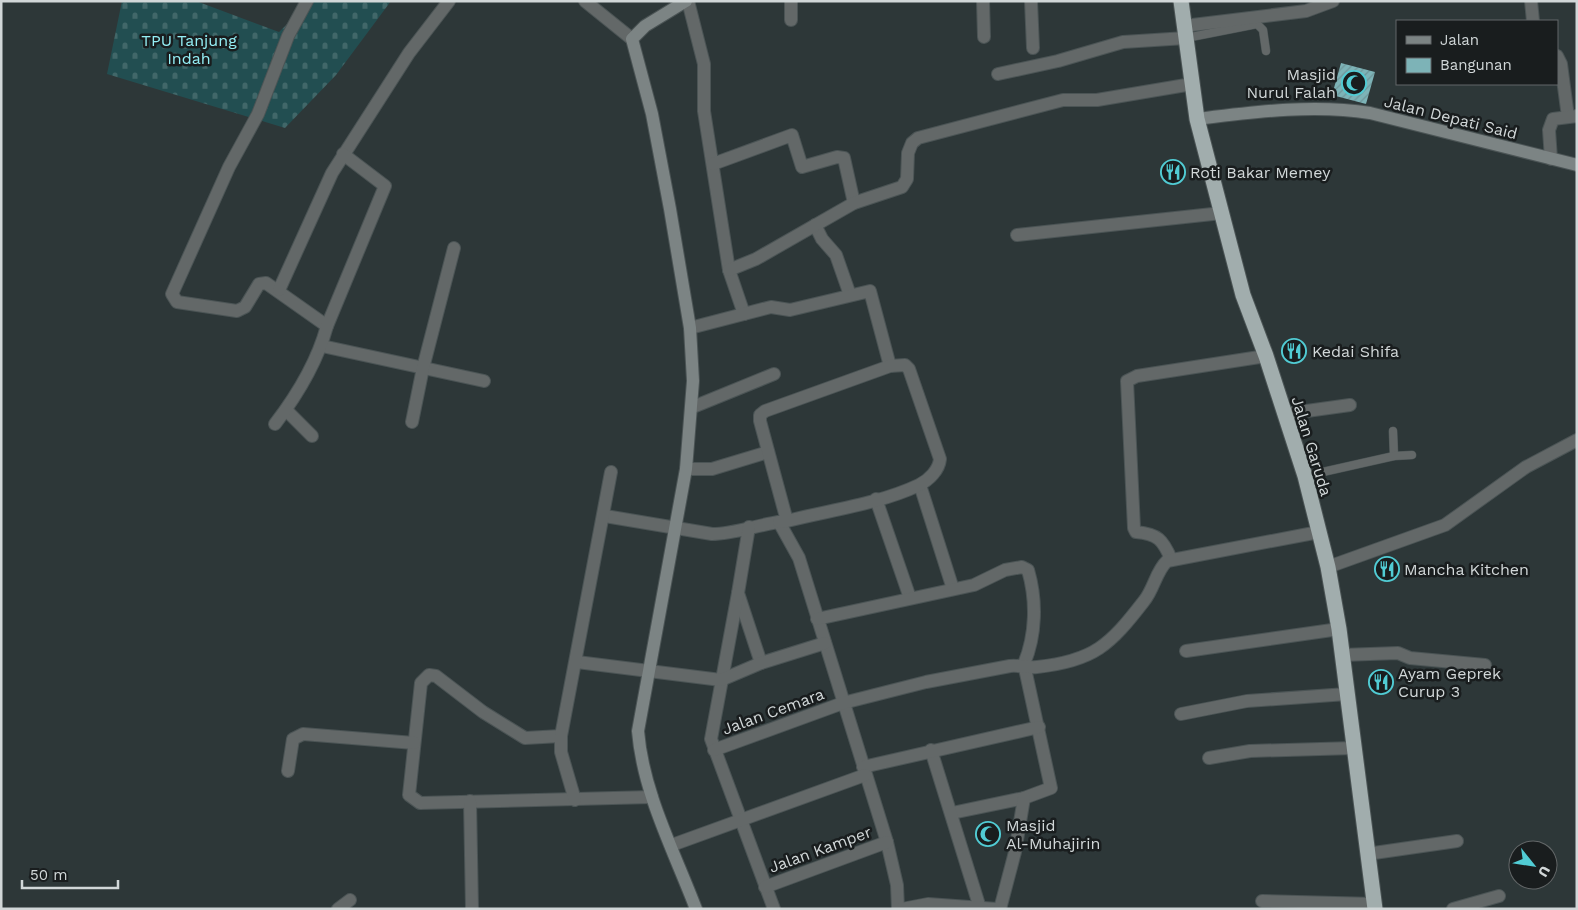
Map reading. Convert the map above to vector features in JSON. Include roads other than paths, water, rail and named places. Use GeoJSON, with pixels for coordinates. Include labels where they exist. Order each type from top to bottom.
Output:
{"type":"FeatureCollection","features":[{"type":"Feature","properties":{"kind":"highway","name":"Jalan Garuda"},"geometry":{"type":"LineString","coordinates":[[1181,1],[1197,119],[1243,295],[1266,356],[1305,476],[1328,567],[1348,694],[1374,906]]}},
{"type":"Feature","properties":{"kind":"street"},"geometry":{"type":"LineString","coordinates":[[279,290],[332,173],[343,154],[408,53],[449,1]]}},
{"type":"Feature","properties":{"kind":"street"},"geometry":{"type":"LineString","coordinates":[[585,1],[632,39],[652,114],[690,328],[693,407],[686,469],[638,731],[644,768],[652,797],[696,909]]}},
{"type":"Feature","properties":{"kind":"street"},"geometry":{"type":"LineString","coordinates":[[632,39],[645,26],[687,1],[704,64],[704,111],[729,270],[744,314]]}},
{"type":"Feature","properties":{"kind":"street"},"geometry":{"type":"LineString","coordinates":[[790,1],[791,20]]}},
{"type":"Feature","properties":{"kind":"street"},"geometry":{"type":"LineString","coordinates":[[983,1],[984,37]]}},
{"type":"Feature","properties":{"kind":"street"},"geometry":{"type":"LineString","coordinates":[[1031,1],[1033,48]]}},
{"type":"Feature","properties":{"kind":"street"},"geometry":{"type":"LineString","coordinates":[[998,74],[1058,61],[1123,42],[1306,11],[1333,1]]}},
{"type":"Feature","properties":{"kind":"street"},"geometry":{"type":"LineString","coordinates":[[1531,1],[1533,20]]}},
{"type":"Feature","properties":{"kind":"street"},"geometry":{"type":"LineString","coordinates":[[306,2],[288,36],[258,114],[229,166],[172,294],[176,302],[237,311],[245,306],[259,284],[266,283],[279,290],[327,326]]}},
{"type":"Feature","properties":{"kind":"street"},"geometry":{"type":"LineString","coordinates":[[1552,159],[1550,124],[1553,119],[1572,116],[1561,64],[1558,58]]}},
{"type":"Feature","properties":{"kind":"street"},"geometry":{"type":"LineString","coordinates":[[729,270],[756,259],[854,203],[902,187],[906,184],[908,152],[912,143],[918,138],[1062,100],[1097,100],[1192,84]]}},
{"type":"Feature","properties":{"kind":"street","name":"Jalan Depati Said"},"geometry":{"type":"LineString","coordinates":[[1197,119],[1252,112],[1343,109],[1370,113],[1577,165]]}},
{"type":"Feature","properties":{"kind":"street"},"geometry":{"type":"LineString","coordinates":[[713,164],[792,135],[802,167],[837,157],[844,158],[854,203]]}},
{"type":"Feature","properties":{"kind":"street"},"geometry":{"type":"LineString","coordinates":[[275,424],[304,383],[322,346],[327,326],[385,186],[343,154]]}},
{"type":"Feature","properties":{"kind":"street"},"geometry":{"type":"LineString","coordinates":[[1017,235],[1222,213]]}},
{"type":"Feature","properties":{"kind":"street"},"geometry":{"type":"LineString","coordinates":[[815,225],[822,240],[836,254],[850,295]]}},
{"type":"Feature","properties":{"kind":"street"},"geometry":{"type":"LineString","coordinates":[[412,422],[423,368],[454,248]]}},
{"type":"Feature","properties":{"kind":"street"},"geometry":{"type":"LineString","coordinates":[[690,328],[771,307],[790,310],[867,291],[872,294],[890,366]]}},
{"type":"Feature","properties":{"kind":"street"},"geometry":{"type":"LineString","coordinates":[[322,346],[484,381]]}},
{"type":"Feature","properties":{"kind":"street"},"geometry":{"type":"LineString","coordinates":[[1266,356],[1137,376],[1127,381],[1134,528],[1136,532],[1148,533],[1162,541],[1171,559],[1319,532]]}},
{"type":"Feature","properties":{"kind":"street"},"geometry":{"type":"LineString","coordinates":[[605,516],[675,529],[719,534],[783,522],[876,499],[920,485],[936,471],[940,459],[909,369],[900,364],[890,366],[762,413],[760,421],[783,522],[798,558],[887,842],[897,885],[898,909]]}},
{"type":"Feature","properties":{"kind":"street"},"geometry":{"type":"LineString","coordinates":[[693,407],[774,374]]}},
{"type":"Feature","properties":{"kind":"street"},"geometry":{"type":"LineString","coordinates":[[1284,414],[1350,405]]}},
{"type":"Feature","properties":{"kind":"street"},"geometry":{"type":"LineString","coordinates":[[286,410],[312,436]]}},
{"type":"Feature","properties":{"kind":"street"},"geometry":{"type":"LineString","coordinates":[[1328,567],[1445,525],[1526,468],[1577,440]]}},
{"type":"Feature","properties":{"kind":"street"},"geometry":{"type":"LineString","coordinates":[[686,469],[712,469],[768,452]]}},
{"type":"Feature","properties":{"kind":"street"},"geometry":{"type":"LineString","coordinates":[[575,800],[562,759],[561,736],[605,516],[611,472]]}},
{"type":"Feature","properties":{"kind":"street"},"geometry":{"type":"LineString","coordinates":[[920,485],[953,589]]}},
{"type":"Feature","properties":{"kind":"street"},"geometry":{"type":"LineString","coordinates":[[876,499],[910,598]]}},
{"type":"Feature","properties":{"kind":"street"},"geometry":{"type":"LineString","coordinates":[[749,527],[711,735],[714,750],[774,909]]}},
{"type":"Feature","properties":{"kind":"street","name":"Jalan Cemara"},"geometry":{"type":"LineString","coordinates":[[714,750],[843,703],[926,682],[1024,664],[1034,667],[1075,662],[1098,650],[1117,633],[1146,599],[1163,565],[1171,559]]}},
{"type":"Feature","properties":{"kind":"street"},"geometry":{"type":"LineString","coordinates":[[817,619],[983,582],[1005,570],[1022,567],[1027,569],[1034,620],[1029,651],[1024,664],[1052,786],[1047,791],[1024,798],[952,813]]}},
{"type":"Feature","properties":{"kind":"street"},"geometry":{"type":"LineString","coordinates":[[738,593],[761,663]]}},
{"type":"Feature","properties":{"kind":"street"},"geometry":{"type":"LineString","coordinates":[[1186,651],[1339,629]]}},
{"type":"Feature","properties":{"kind":"street"},"geometry":{"type":"LineString","coordinates":[[577,662],[721,680],[761,663],[825,643]]}},
{"type":"Feature","properties":{"kind":"street"},"geometry":{"type":"LineString","coordinates":[[1342,655],[1398,653],[1410,658],[1485,665]]}},
{"type":"Feature","properties":{"kind":"street"},"geometry":{"type":"LineString","coordinates":[[561,736],[525,738],[483,712],[436,676],[429,675],[421,683],[409,795],[420,803],[652,797]]}},
{"type":"Feature","properties":{"kind":"street"},"geometry":{"type":"LineString","coordinates":[[1181,714],[1247,700],[1348,694]]}},
{"type":"Feature","properties":{"kind":"street"},"geometry":{"type":"LineString","coordinates":[[672,846],[864,771],[931,750],[1039,727]]}},
{"type":"Feature","properties":{"kind":"street"},"geometry":{"type":"LineString","coordinates":[[288,771],[294,739],[303,734],[414,742]]}},
{"type":"Feature","properties":{"kind":"street"},"geometry":{"type":"LineString","coordinates":[[1209,758],[1250,751],[1354,748]]}},
{"type":"Feature","properties":{"kind":"street"},"geometry":{"type":"LineString","coordinates":[[931,750],[980,908]]}},
{"type":"Feature","properties":{"kind":"street"},"geometry":{"type":"LineString","coordinates":[[902,909],[928,904],[999,909],[1015,852],[1024,798]]}},
{"type":"Feature","properties":{"kind":"street"},"geometry":{"type":"LineString","coordinates":[[470,801],[472,909]]}},
{"type":"Feature","properties":{"kind":"street"},"geometry":{"type":"LineString","coordinates":[[1367,854],[1457,841]]}},
{"type":"Feature","properties":{"kind":"street","name":"Jalan Kamper"},"geometry":{"type":"LineString","coordinates":[[765,887],[887,842]]}},
{"type":"Feature","properties":{"kind":"street"},"geometry":{"type":"LineString","coordinates":[[1453,909],[1499,896]]}},
{"type":"Feature","properties":{"kind":"street"},"geometry":{"type":"LineString","coordinates":[[338,909],[350,900]]}},
{"type":"Feature","properties":{"kind":"street"},"geometry":{"type":"LineString","coordinates":[[1262,901],[1374,906]]}},
{"type":"Feature","properties":{"kind":"lane"},"geometry":{"type":"LineString","coordinates":[[1185,32],[1257,24],[1264,30],[1266,51]]}},
{"type":"Feature","properties":{"kind":"lane"},"geometry":{"type":"LineString","coordinates":[[1393,431],[1394,456]]}},
{"type":"Feature","properties":{"kind":"lane"},"geometry":{"type":"LineString","coordinates":[[1305,476],[1394,456],[1412,455]]}},
{"type":"Feature","properties":{"kind":"place","name":"Masjid Nurul Falah"},"geometry":{"type":"Point","coordinates":[1354,83]}},
{"type":"Feature","properties":{"kind":"place","name":"Roti Bakar Memey"},"geometry":{"type":"Point","coordinates":[1173,172]}},
{"type":"Feature","properties":{"kind":"place","name":"Kedai Shifa"},"geometry":{"type":"Point","coordinates":[1294,351]}},
{"type":"Feature","properties":{"kind":"place","name":"Mancha Kitchen"},"geometry":{"type":"Point","coordinates":[1387,569]}},
{"type":"Feature","properties":{"kind":"place","name":"Ayam Geprek Curup 3"},"geometry":{"type":"Point","coordinates":[1381,682]}},
{"type":"Feature","properties":{"kind":"place","name":"Masjid Al-Muhajirin"},"geometry":{"type":"Point","coordinates":[988,834]}},
{"type":"Feature","properties":{"kind":"park label","name":"TPU Tanjung Indah"},"geometry":{"type":"Point","coordinates":[189,49]}}]}
